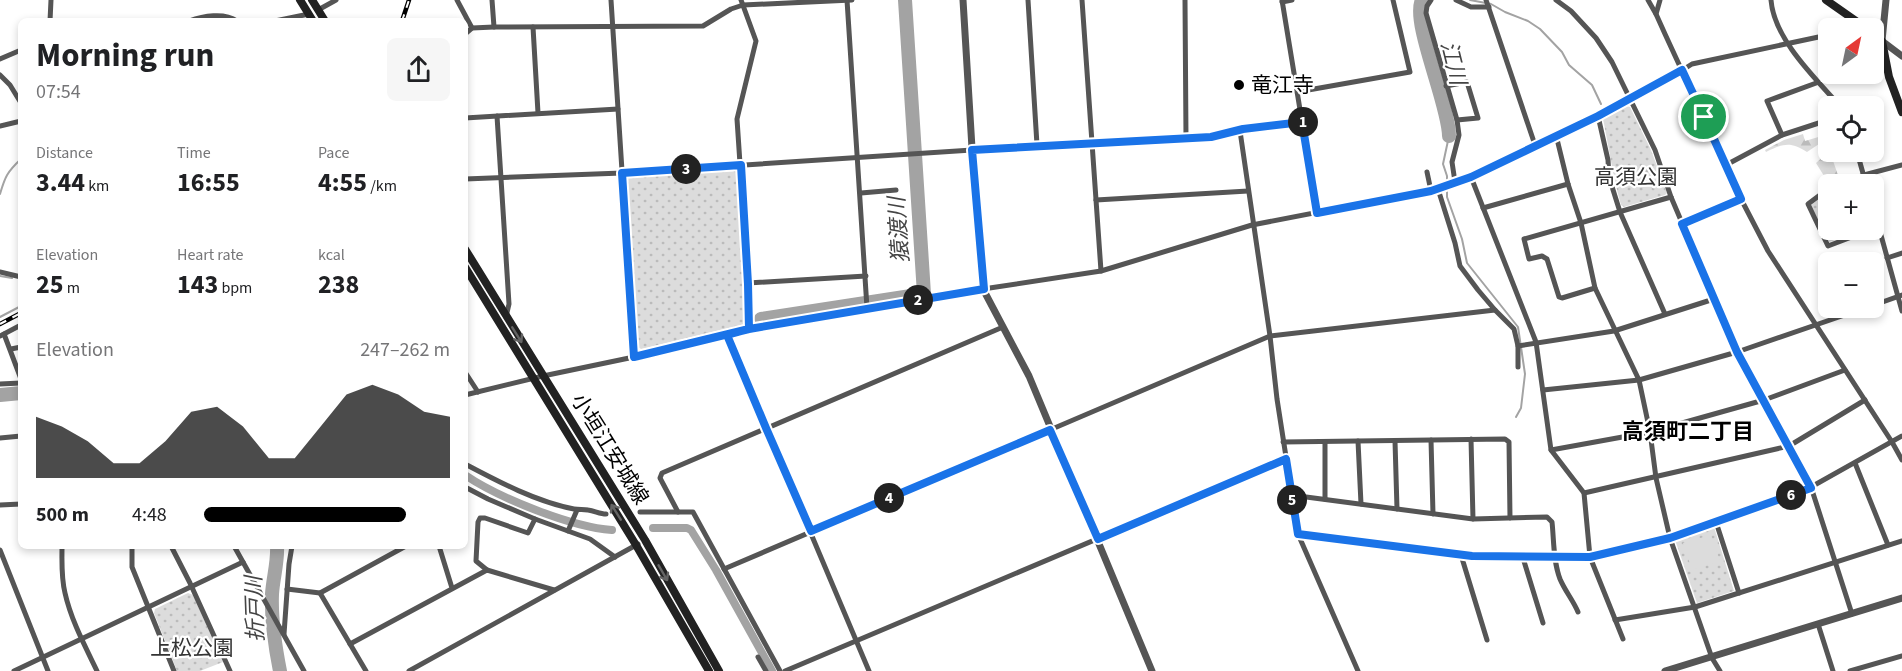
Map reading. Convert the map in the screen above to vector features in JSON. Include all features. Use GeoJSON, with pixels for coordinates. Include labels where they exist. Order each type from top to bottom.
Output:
{"type":"FeatureCollection","features":[{"type":"Feature","properties":{"kind":"main road"},"geometry":{"type":"LineString","coordinates":[[300,0],[311,17]]}},
{"type":"Feature","properties":{"kind":"main road"},"geometry":{"type":"LineString","coordinates":[[312,0],[323,18]]}},
{"type":"Feature","properties":{"kind":"main road"},"geometry":{"type":"LineString","coordinates":[[1826,0],[1850,18]]}},
{"type":"Feature","properties":{"kind":"main road"},"geometry":{"type":"LineString","coordinates":[[1884,51],[1889,77],[1902,112]]}},
{"type":"Feature","properties":{"kind":"main road","name":"小垣江安城線"},"geometry":{"type":"LineString","coordinates":[[468,254],[506,317],[538,377]]}},
{"type":"Feature","properties":{"kind":"main road","name":"小垣江安城線"},"geometry":{"type":"LineString","coordinates":[[468,272],[538,377],[719,671]]}},
{"type":"Feature","properties":{"kind":"main road","name":"小垣江安城線"},"geometry":{"type":"LineString","coordinates":[[640,542],[709,671]]}},
{"type":"Feature","properties":{"kind":"street"},"geometry":{"type":"LineString","coordinates":[[50,18],[51,0]]}},
{"type":"Feature","properties":{"kind":"street"},"geometry":{"type":"LineString","coordinates":[[318,10],[336,0]]}},
{"type":"Feature","properties":{"kind":"street"},"geometry":{"type":"LineString","coordinates":[[457,0],[467,18]]}},
{"type":"Feature","properties":{"kind":"street"},"geometry":{"type":"LineString","coordinates":[[492,0],[494,27]]}},
{"type":"Feature","properties":{"kind":"street"},"geometry":{"type":"LineString","coordinates":[[612,0],[634,357]]}},
{"type":"Feature","properties":{"kind":"street"},"geometry":{"type":"LineString","coordinates":[[848,0],[867,305]]}},
{"type":"Feature","properties":{"kind":"street"},"geometry":{"type":"LineString","coordinates":[[468,31],[472,28],[494,27],[703,26],[742,3],[852,0]]}},
{"type":"Feature","properties":{"kind":"street"},"geometry":{"type":"LineString","coordinates":[[963,0],[972,150],[984,289],[1029,376],[1152,671]]}},
{"type":"Feature","properties":{"kind":"street"},"geometry":{"type":"LineString","coordinates":[[1028,0],[1037,146]]}},
{"type":"Feature","properties":{"kind":"street"},"geometry":{"type":"LineString","coordinates":[[1082,0],[1101,271]]}},
{"type":"Feature","properties":{"kind":"street"},"geometry":{"type":"LineString","coordinates":[[1185,0],[1186,138]]}},
{"type":"Feature","properties":{"kind":"street"},"geometry":{"type":"LineString","coordinates":[[1292,0],[1282,1],[1317,213]]}},
{"type":"Feature","properties":{"kind":"street"},"geometry":{"type":"LineString","coordinates":[[1297,92],[1410,72],[1393,0]]}},
{"type":"Feature","properties":{"kind":"street"},"geometry":{"type":"LineString","coordinates":[[1431,0],[1426,13],[1457,120],[1459,135],[1452,162],[1455,182]]}},
{"type":"Feature","properties":{"kind":"street"},"geometry":{"type":"LineString","coordinates":[[1456,0],[1471,7],[1488,4],[1535,145]]}},
{"type":"Feature","properties":{"kind":"street"},"geometry":{"type":"LineString","coordinates":[[1556,0],[1596,38],[1612,62],[1655,150],[1671,197],[1737,352],[1811,488],[1852,614]]}},
{"type":"Feature","properties":{"kind":"street"},"geometry":{"type":"LineString","coordinates":[[1648,0],[1741,199],[1768,251],[1902,460]]}},
{"type":"Feature","properties":{"kind":"street"},"geometry":{"type":"LineString","coordinates":[[1656,14],[1660,0]]}},
{"type":"Feature","properties":{"kind":"street"},"geometry":{"type":"LineString","coordinates":[[1771,0],[1776,25],[1818,81]]}},
{"type":"Feature","properties":{"kind":"street"},"geometry":{"type":"LineString","coordinates":[[1884,20],[1886,0]]}},
{"type":"Feature","properties":{"kind":"street"},"geometry":{"type":"LineString","coordinates":[[742,3],[756,41],[737,119],[749,329]]}},
{"type":"Feature","properties":{"kind":"street"},"geometry":{"type":"LineString","coordinates":[[203,18],[212,16],[232,18]]}},
{"type":"Feature","properties":{"kind":"street"},"geometry":{"type":"LineString","coordinates":[[468,21],[472,28]]}},
{"type":"Feature","properties":{"kind":"street"},"geometry":{"type":"LineString","coordinates":[[533,27],[538,113]]}},
{"type":"Feature","properties":{"kind":"street"},"geometry":{"type":"LineString","coordinates":[[468,394],[749,329],[867,305],[1101,271],[1252,225],[1431,191],[1471,177],[1598,116],[1692,64],[1818,37]]}},
{"type":"Feature","properties":{"kind":"street"},"geometry":{"type":"LineString","coordinates":[[1884,42],[1902,56]]}},
{"type":"Feature","properties":{"kind":"street"},"geometry":{"type":"LineString","coordinates":[[0,59],[18,51]]}},
{"type":"Feature","properties":{"kind":"street"},"geometry":{"type":"LineString","coordinates":[[0,75],[18,98]]}},
{"type":"Feature","properties":{"kind":"street"},"geometry":{"type":"LineString","coordinates":[[1446,86],[1467,82],[1478,118],[1457,120]]}},
{"type":"Feature","properties":{"kind":"street"},"geometry":{"type":"LineString","coordinates":[[1782,135],[1767,101],[1818,82]]}},
{"type":"Feature","properties":{"kind":"street"},"geometry":{"type":"LineString","coordinates":[[1821,84],[1831,96]]}},
{"type":"Feature","properties":{"kind":"street"},"geometry":{"type":"LineString","coordinates":[[468,118],[618,109]]}},
{"type":"Feature","properties":{"kind":"street"},"geometry":{"type":"LineString","coordinates":[[497,116],[509,304],[506,317]]}},
{"type":"Feature","properties":{"kind":"street"},"geometry":{"type":"LineString","coordinates":[[1598,116],[1608,160],[1609,177],[1620,212],[1665,315]]}},
{"type":"Feature","properties":{"kind":"street"},"geometry":{"type":"LineString","coordinates":[[0,126],[18,122]]}},
{"type":"Feature","properties":{"kind":"street"},"geometry":{"type":"LineString","coordinates":[[468,179],[622,173],[1092,142],[1211,137],[1302,122]]}},
{"type":"Feature","properties":{"kind":"street"},"geometry":{"type":"LineString","coordinates":[[1726,165],[1782,135],[1818,123]]}},
{"type":"Feature","properties":{"kind":"street"},"geometry":{"type":"LineString","coordinates":[[1240,131],[1298,534],[1358,671]]}},
{"type":"Feature","properties":{"kind":"street"},"geometry":{"type":"LineString","coordinates":[[1556,135],[1568,184],[1581,223],[1595,288],[1639,380],[1650,432],[1656,478],[1670,538],[1712,658],[1720,671]]}},
{"type":"Feature","properties":{"kind":"street"},"geometry":{"type":"LineString","coordinates":[[1868,174],[1902,165]]}},
{"type":"Feature","properties":{"kind":"street"},"geometry":{"type":"LineString","coordinates":[[1426,172],[1431,191]]}},
{"type":"Feature","properties":{"kind":"street"},"geometry":{"type":"LineString","coordinates":[[1471,177],[1536,342],[1551,450],[1584,493],[1590,557],[1623,639]]}},
{"type":"Feature","properties":{"kind":"street"},"geometry":{"type":"LineString","coordinates":[[1483,208],[1568,184]]}},
{"type":"Feature","properties":{"kind":"street"},"geometry":{"type":"LineString","coordinates":[[1438,189],[1460,266],[1495,310],[1514,329],[1518,346],[1518,367]]}},
{"type":"Feature","properties":{"kind":"street"},"geometry":{"type":"LineString","coordinates":[[861,193],[896,190]]}},
{"type":"Feature","properties":{"kind":"street"},"geometry":{"type":"LineString","coordinates":[[1096,200],[1248,191]]}},
{"type":"Feature","properties":{"kind":"street"},"geometry":{"type":"LineString","coordinates":[[1818,196],[1808,204],[1818,225]]}},
{"type":"Feature","properties":{"kind":"street"},"geometry":{"type":"LineString","coordinates":[[1595,288],[1563,298],[1559,297],[1547,259],[1542,256],[1529,259],[1524,239],[1671,197]]}},
{"type":"Feature","properties":{"kind":"street"},"geometry":{"type":"LineString","coordinates":[[1682,224],[1741,199]]}},
{"type":"Feature","properties":{"kind":"street"},"geometry":{"type":"LineString","coordinates":[[1825,240],[1828,246],[1843,240]]}},
{"type":"Feature","properties":{"kind":"street"},"geometry":{"type":"LineString","coordinates":[[1879,240],[1900,296],[1902,311]]}},
{"type":"Feature","properties":{"kind":"street"},"geometry":{"type":"LineString","coordinates":[[1887,258],[1902,253]]}},
{"type":"Feature","properties":{"kind":"street"},"geometry":{"type":"LineString","coordinates":[[0,272],[18,276]]}},
{"type":"Feature","properties":{"kind":"street"},"geometry":{"type":"LineString","coordinates":[[748,284],[866,276]]}},
{"type":"Feature","properties":{"kind":"street"},"geometry":{"type":"LineString","coordinates":[[1884,302],[1900,296]]}},
{"type":"Feature","properties":{"kind":"street"},"geometry":{"type":"LineString","coordinates":[[1518,346],[1614,331],[1714,299]]}},
{"type":"Feature","properties":{"kind":"street"},"geometry":{"type":"LineString","coordinates":[[724,569],[1269,336],[1495,310]]}},
{"type":"Feature","properties":{"kind":"street"},"geometry":{"type":"LineString","coordinates":[[1543,390],[1639,380],[1737,352],[1836,318]]}},
{"type":"Feature","properties":{"kind":"street"},"geometry":{"type":"LineString","coordinates":[[18,327],[2,335],[11,349],[18,371]]}},
{"type":"Feature","properties":{"kind":"street"},"geometry":{"type":"LineString","coordinates":[[678,512],[660,478],[662,473],[1003,327]]}},
{"type":"Feature","properties":{"kind":"street"},"geometry":{"type":"LineString","coordinates":[[727,335],[869,671]]}},
{"type":"Feature","properties":{"kind":"street"},"geometry":{"type":"LineString","coordinates":[[11,349],[18,348]]}},
{"type":"Feature","properties":{"kind":"street"},"geometry":{"type":"LineString","coordinates":[[1551,450],[1650,432],[1764,400],[1845,370]]}},
{"type":"Feature","properties":{"kind":"street"},"geometry":{"type":"LineString","coordinates":[[468,377],[478,392]]}},
{"type":"Feature","properties":{"kind":"street"},"geometry":{"type":"LineString","coordinates":[[0,384],[18,381]]}},
{"type":"Feature","properties":{"kind":"street"},"geometry":{"type":"LineString","coordinates":[[1584,493],[1789,446],[1865,400]]}},
{"type":"Feature","properties":{"kind":"street"},"geometry":{"type":"LineString","coordinates":[[0,438],[18,436]]}},
{"type":"Feature","properties":{"kind":"street"},"geometry":{"type":"LineString","coordinates":[[1298,534],[1461,555],[1523,558],[1590,557],[1670,538],[1811,488],[1902,436]]}},
{"type":"Feature","properties":{"kind":"street"},"geometry":{"type":"LineString","coordinates":[[1471,439],[1473,519]]}},
{"type":"Feature","properties":{"kind":"street"},"geometry":{"type":"LineString","coordinates":[[1283,442],[1505,439],[1509,442],[1510,518]]}},
{"type":"Feature","properties":{"kind":"street"},"geometry":{"type":"LineString","coordinates":[[1431,440],[1433,514]]}},
{"type":"Feature","properties":{"kind":"street"},"geometry":{"type":"LineString","coordinates":[[1358,441],[1361,504]]}},
{"type":"Feature","properties":{"kind":"street"},"geometry":{"type":"LineString","coordinates":[[1395,441],[1397,509]]}},
{"type":"Feature","properties":{"kind":"street"},"geometry":{"type":"LineString","coordinates":[[1324,499],[1325,442]]}},
{"type":"Feature","properties":{"kind":"street"},"geometry":{"type":"LineString","coordinates":[[785,671],[1286,459]]}},
{"type":"Feature","properties":{"kind":"street"},"geometry":{"type":"LineString","coordinates":[[1855,463],[1888,545]]}},
{"type":"Feature","properties":{"kind":"street"},"geometry":{"type":"LineString","coordinates":[[468,466],[506,485],[576,513],[587,509],[606,514]]}},
{"type":"Feature","properties":{"kind":"street"},"geometry":{"type":"LineString","coordinates":[[468,489],[535,519],[569,529],[590,539],[615,557]]}},
{"type":"Feature","properties":{"kind":"street"},"geometry":{"type":"LineString","coordinates":[[1291,495],[1473,519],[1547,517],[1552,522],[1558,575],[1578,612]]}},
{"type":"Feature","properties":{"kind":"street"},"geometry":{"type":"LineString","coordinates":[[0,505],[18,504]]}},
{"type":"Feature","properties":{"kind":"street"},"geometry":{"type":"LineString","coordinates":[[640,512],[693,512],[780,671]]}},
{"type":"Feature","properties":{"kind":"street"},"geometry":{"type":"LineString","coordinates":[[569,529],[576,513]]}},
{"type":"Feature","properties":{"kind":"street"},"geometry":{"type":"LineString","coordinates":[[535,519],[528,533],[480,518],[476,561],[487,570],[554,590]]}},
{"type":"Feature","properties":{"kind":"street"},"geometry":{"type":"LineString","coordinates":[[1716,522],[1739,593]]}},
{"type":"Feature","properties":{"kind":"street"},"geometry":{"type":"LineString","coordinates":[[1615,620],[1695,607],[1902,541]]}},
{"type":"Feature","properties":{"kind":"street"},"geometry":{"type":"LineString","coordinates":[[409,671],[640,542]]}},
{"type":"Feature","properties":{"kind":"street"},"geometry":{"type":"LineString","coordinates":[[62,549],[65,594],[81,639],[97,671]]}},
{"type":"Feature","properties":{"kind":"street"},"geometry":{"type":"LineString","coordinates":[[132,549],[132,567],[174,671]]}},
{"type":"Feature","properties":{"kind":"street"},"geometry":{"type":"LineString","coordinates":[[173,549],[230,671]]}},
{"type":"Feature","properties":{"kind":"street"},"geometry":{"type":"LineString","coordinates":[[236,549],[304,671]]}},
{"type":"Feature","properties":{"kind":"street"},"geometry":{"type":"LineString","coordinates":[[284,634],[292,549]]}},
{"type":"Feature","properties":{"kind":"street"},"geometry":{"type":"LineString","coordinates":[[287,590],[320,593],[401,549]]}},
{"type":"Feature","properties":{"kind":"street"},"geometry":{"type":"LineString","coordinates":[[440,549],[452,588]]}},
{"type":"Feature","properties":{"kind":"street"},"geometry":{"type":"LineString","coordinates":[[0,550],[48,671]]}},
{"type":"Feature","properties":{"kind":"street"},"geometry":{"type":"LineString","coordinates":[[1461,555],[1487,640]]}},
{"type":"Feature","properties":{"kind":"street"},"geometry":{"type":"LineString","coordinates":[[1523,558],[1543,623]]}},
{"type":"Feature","properties":{"kind":"street"},"geometry":{"type":"LineString","coordinates":[[14,671],[243,562]]}},
{"type":"Feature","properties":{"kind":"street"},"geometry":{"type":"LineString","coordinates":[[351,644],[487,570]]}},
{"type":"Feature","properties":{"kind":"street"},"geometry":{"type":"LineString","coordinates":[[320,593],[366,671]]}},
{"type":"Feature","properties":{"kind":"street"},"geometry":{"type":"LineString","coordinates":[[1665,671],[1902,598]]}},
{"type":"Feature","properties":{"kind":"street"},"geometry":{"type":"LineString","coordinates":[[1818,624],[1833,671]]}},
{"type":"Feature","properties":{"kind":"street"},"geometry":{"type":"LineString","coordinates":[[1850,671],[1902,656]]}},
{"type":"Feature","properties":{"kind":"street"},"geometry":{"type":"LineString","coordinates":[[758,657],[766,671]]}},
{"type":"Feature","properties":{"kind":"street"},"geometry":{"type":"LineString","coordinates":[[1879,664],[1880,671]]}},
{"type":"Feature","properties":{"kind":"green space","name":"高須公園"},"geometry":{"type":"Polygon","coordinates":[[[1626,106],[1630,107],[1651,150],[1667,193],[1624,207],[1621,205],[1618,194],[1603,119],[1626,106]]]}},
{"type":"Feature","properties":{"kind":"green space"},"geometry":{"type":"Polygon","coordinates":[[[1803,134],[1805,141],[1818,137],[1818,145],[1807,152],[1791,145],[1766,152],[1765,150],[1784,140],[1803,134]]]}},
{"type":"Feature","properties":{"kind":"green space"},"geometry":{"type":"Polygon","coordinates":[[[1833,162],[1838,174],[1823,174],[1816,163],[1833,162]]]}},
{"type":"Feature","properties":{"kind":"green space"},"geometry":{"type":"Polygon","coordinates":[[[735,169],[738,171],[745,324],[641,349],[638,347],[627,177],[735,169]]]}},
{"type":"Feature","properties":{"kind":"green space"},"geometry":{"type":"Polygon","coordinates":[[[1818,200],[1818,219],[1811,205],[1818,200]]]}},
{"type":"Feature","properties":{"kind":"green space"},"geometry":{"type":"Polygon","coordinates":[[[1714,527],[1734,591],[1697,603],[1675,540],[1714,527]]]}},
{"type":"Feature","properties":{"kind":"green space"},"geometry":{"type":"Polygon","coordinates":[[[1711,535],[1720,561],[1692,570],[1683,543],[1711,535]]]}},
{"type":"Feature","properties":{"kind":"green space","name":"上松公園"},"geometry":{"type":"Polygon","coordinates":[[[188,593],[193,595],[223,662],[200,671],[177,671],[154,613],[155,609],[188,593]]]}},
{"type":"Feature","properties":{"kind":"waterway","name":"猿渡川"},"geometry":{"type":"LineString","coordinates":[[761,319],[924,294],[905,0]]}},
{"type":"Feature","properties":{"kind":"waterway","name":"江川"},"geometry":{"type":"LineString","coordinates":[[1422,0],[1420,11],[1422,26],[1449,136]]}},
{"type":"Feature","properties":{"kind":"waterway"},"geometry":{"type":"LineString","coordinates":[[1470,0],[1491,4],[1540,29],[1562,52],[1569,65],[1592,85],[1601,104]]}},
{"type":"Feature","properties":{"kind":"waterway"},"geometry":{"type":"LineString","coordinates":[[1449,136],[1443,164],[1447,176],[1447,197],[1462,239],[1467,263],[1518,327],[1525,374],[1521,408],[1516,417]]}},
{"type":"Feature","properties":{"kind":"waterway"},"geometry":{"type":"LineString","coordinates":[[0,194],[7,175],[18,162]]}},
{"type":"Feature","properties":{"kind":"waterway"},"geometry":{"type":"LineString","coordinates":[[0,276],[12,278]]}},
{"type":"Feature","properties":{"kind":"waterway"},"geometry":{"type":"LineString","coordinates":[[0,317],[18,308]]}},
{"type":"Feature","properties":{"kind":"waterway"},"geometry":{"type":"LineString","coordinates":[[0,395],[18,393]]}},
{"type":"Feature","properties":{"kind":"waterway"},"geometry":{"type":"LineString","coordinates":[[468,477],[536,510],[595,528],[612,530]]}},
{"type":"Feature","properties":{"kind":"waterway"},"geometry":{"type":"LineString","coordinates":[[653,528],[691,530],[772,671]]}},
{"type":"Feature","properties":{"kind":"waterway","name":"折戸川"},"geometry":{"type":"LineString","coordinates":[[277,549],[272,603],[280,671]]}},
{"type":"Feature","properties":{"kind":"railway"},"geometry":{"type":"LineString","coordinates":[[403,18],[409,0]]}},
{"type":"Feature","properties":{"kind":"railway"},"geometry":{"type":"LineString","coordinates":[[0,324],[18,315]]}},
{"type":"Feature","properties":{"kind":"place","name":"竜江寺"},"geometry":{"type":"Point","coordinates":[1239,85]}},
{"type":"Feature","properties":{"kind":"district","name":"高須町二丁目"},"geometry":{"type":"Point","coordinates":[1688,432]}},
{"type":"Feature","properties":{"kind":"route"},"geometry":{"type":"LineString","coordinates":[[1704,117],[1682,70],[1598,116],[1471,177],[1431,191],[1317,213],[1302,122],[1243,129],[1211,137],[972,150],[984,289],[749,329],[634,357],[622,173],[741,165],[749,329],[727,335],[811,531],[1050,430],[1098,539],[1286,459],[1298,534],[1472,556],[1590,557],[1670,538],[1811,488],[1737,352],[1682,224],[1741,199],[1704,117]]}}]}
